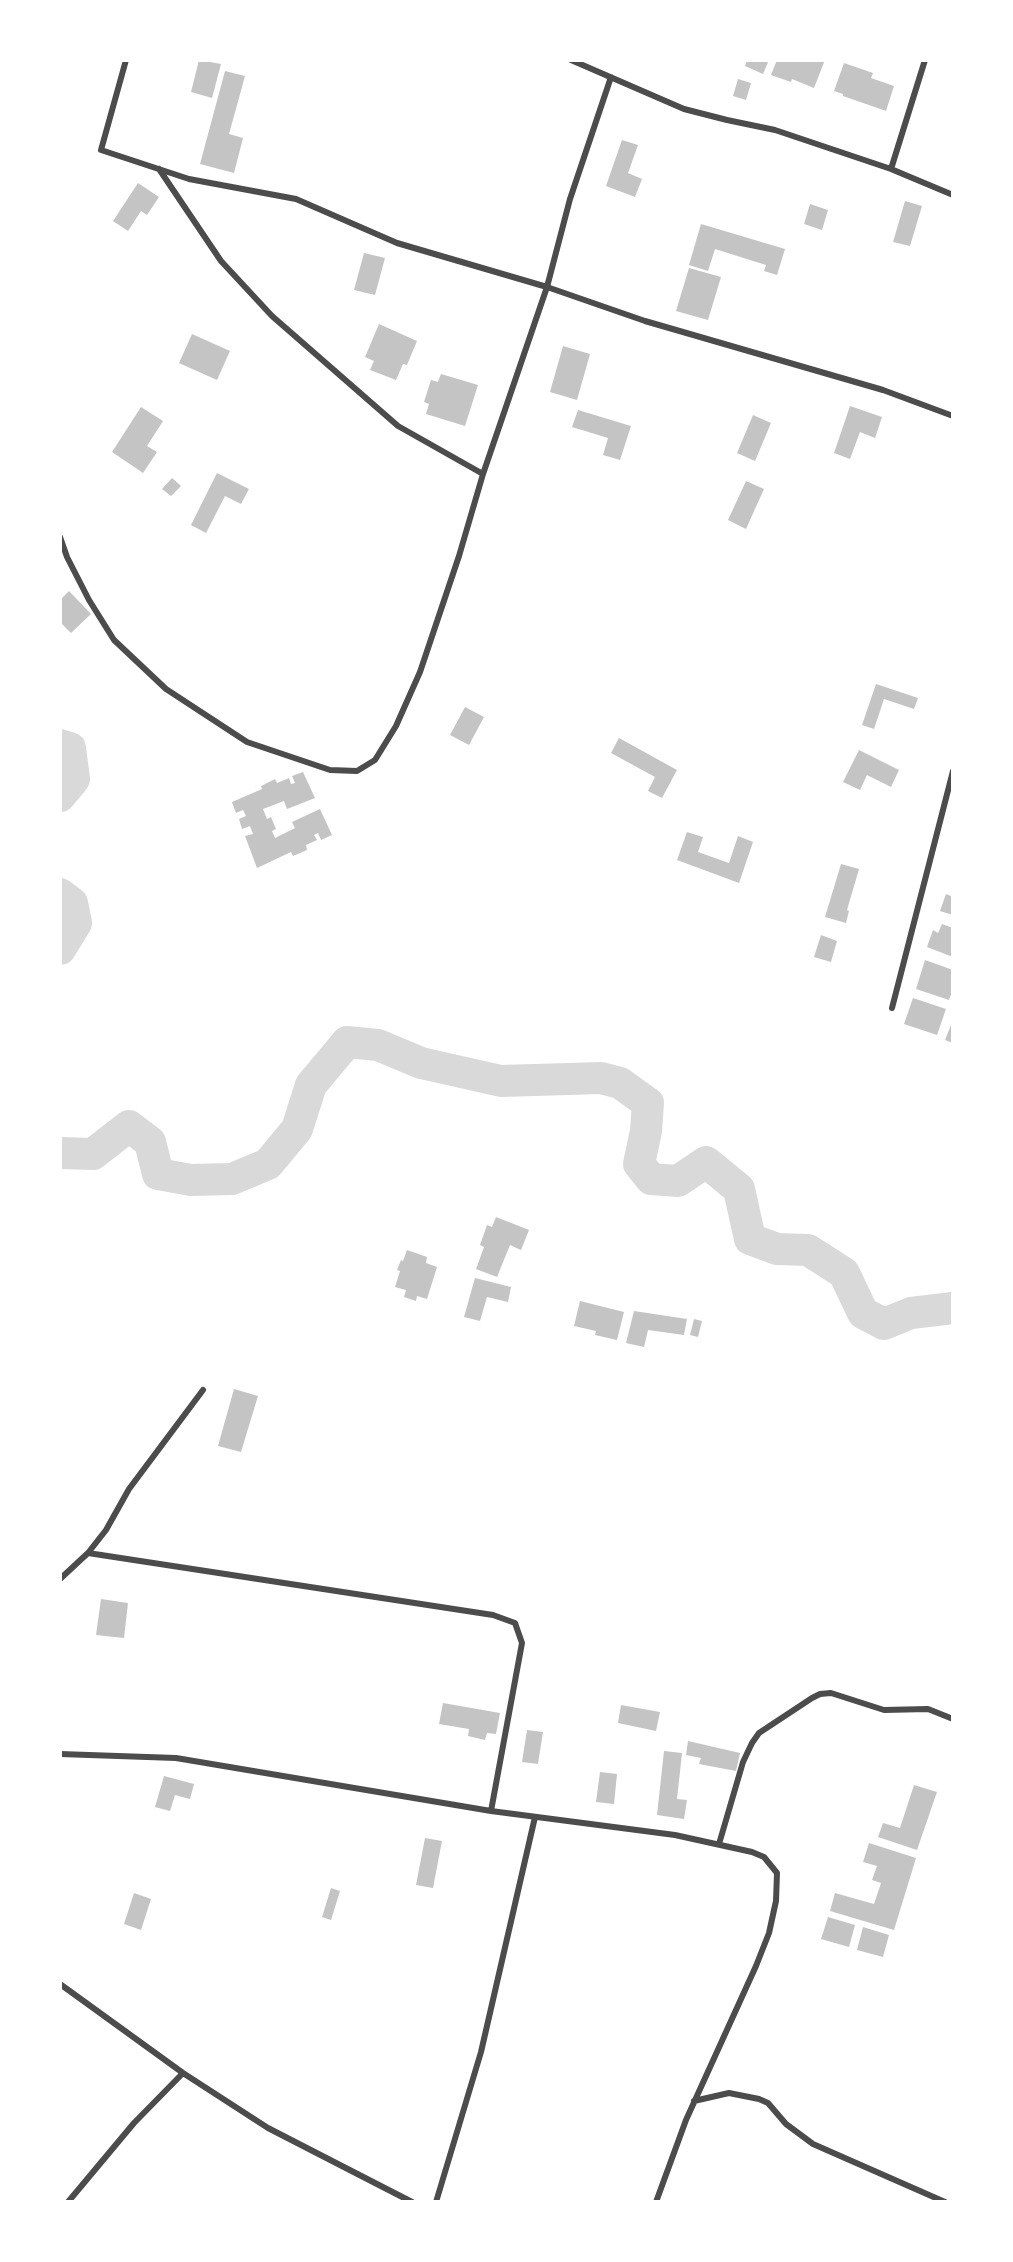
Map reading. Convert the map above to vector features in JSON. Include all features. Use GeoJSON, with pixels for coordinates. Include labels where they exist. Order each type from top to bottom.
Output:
{"type":"FeatureCollection","features":[{"type":"Feature","properties":{"kind":"street"},"geometry":{"type":"LineString","coordinates":[[126,60],[101,150],[189,179],[296,199],[397,243],[547,287],[645,321],[883,390],[953,416]]}},
{"type":"Feature","properties":{"kind":"street"},"geometry":{"type":"LineString","coordinates":[[571,60],[684,109],[775,130],[891,169],[953,195]]}},
{"type":"Feature","properties":{"kind":"street"},"geometry":{"type":"LineString","coordinates":[[891,169],[925,60]]}},
{"type":"Feature","properties":{"kind":"street"},"geometry":{"type":"LineString","coordinates":[[60,537],[89,600],[114,640],[166,689],[248,742],[330,770],[357,771],[375,760],[396,726],[420,672],[459,556],[483,474],[547,287],[570,199],[611,77]]}},
{"type":"Feature","properties":{"kind":"street"},"geometry":{"type":"LineString","coordinates":[[159,169],[221,261],[272,316],[398,426],[483,474]]}},
{"type":"Feature","properties":{"kind":"street"},"geometry":{"type":"LineString","coordinates":[[892,1008],[953,771]]}},
{"type":"Feature","properties":{"kind":"street"},"geometry":{"type":"LineString","coordinates":[[60,1579],[88,1553],[105,1530],[129,1489],[203,1390]]}},
{"type":"Feature","properties":{"kind":"street"},"geometry":{"type":"LineString","coordinates":[[88,1553],[493,1615],[515,1623],[522,1643],[491,1811]]}},
{"type":"Feature","properties":{"kind":"street"},"geometry":{"type":"LineString","coordinates":[[719,1844],[743,1762],[752,1743],[759,1733],[812,1698],[827,1692],[884,1710],[928,1709],[953,1719]]}},
{"type":"Feature","properties":{"kind":"street"},"geometry":{"type":"LineString","coordinates":[[60,1754],[176,1758],[491,1811],[675,1835],[719,1844],[764,1857],[777,1874],[777,1894],[769,1932],[756,1966],[694,2101],[656,2202]]}},
{"type":"Feature","properties":{"kind":"street"},"geometry":{"type":"LineString","coordinates":[[436,2202],[481,2052],[535,1817]]}},
{"type":"Feature","properties":{"kind":"street"},"geometry":{"type":"LineString","coordinates":[[60,1984],[183,2073],[268,2128],[412,2202]]}},
{"type":"Feature","properties":{"kind":"street"},"geometry":{"type":"LineString","coordinates":[[68,2202],[120,2139],[183,2073]]}},
{"type":"Feature","properties":{"kind":"street"},"geometry":{"type":"LineString","coordinates":[[694,2101],[729,2093],[759,2099],[768,2103],[786,2124],[813,2144],[945,2202]]}},
{"type":"Feature","properties":{"kind":"building"},"geometry":{"type":"Polygon","coordinates":[[[199,60],[221,64],[212,98],[191,92],[199,60]]]}},
{"type":"Feature","properties":{"kind":"building"},"geometry":{"type":"Polygon","coordinates":[[[747,60],[769,60],[763,74],[745,66],[747,60]]]}},
{"type":"Feature","properties":{"kind":"building"},"geometry":{"type":"Polygon","coordinates":[[[777,60],[825,60],[814,88],[792,79],[791,82],[771,75],[777,60]]]}},
{"type":"Feature","properties":{"kind":"building"},"geometry":{"type":"Polygon","coordinates":[[[844,63],[873,73],[871,78],[894,86],[886,111],[834,91],[844,63]]]}},
{"type":"Feature","properties":{"kind":"building"},"geometry":{"type":"Polygon","coordinates":[[[225,71],[245,76],[229,134],[243,138],[234,173],[200,164],[225,71]]]}},
{"type":"Feature","properties":{"kind":"building"},"geometry":{"type":"Polygon","coordinates":[[[738,79],[751,83],[746,100],[733,96],[738,79]]]}},
{"type":"Feature","properties":{"kind":"building"},"geometry":{"type":"Polygon","coordinates":[[[622,140],[638,145],[628,173],[642,179],[635,197],[606,186],[622,140]]]}},
{"type":"Feature","properties":{"kind":"building"},"geometry":{"type":"Polygon","coordinates":[[[138,183],[159,197],[147,215],[141,211],[128,231],[113,221],[138,183]]]}},
{"type":"Feature","properties":{"kind":"building"},"geometry":{"type":"Polygon","coordinates":[[[905,201],[922,206],[910,246],[893,242],[905,201]]]}},
{"type":"Feature","properties":{"kind":"building"},"geometry":{"type":"Polygon","coordinates":[[[810,204],[828,210],[822,230],[804,224],[810,204]]]}},
{"type":"Feature","properties":{"kind":"building"},"geometry":{"type":"Polygon","coordinates":[[[701,224],[785,249],[777,275],[764,271],[766,265],[715,249],[708,271],[689,265],[701,224]]]}},
{"type":"Feature","properties":{"kind":"building"},"geometry":{"type":"Polygon","coordinates":[[[364,253],[385,258],[375,295],[354,290],[364,253]]]}},
{"type":"Feature","properties":{"kind":"building"},"geometry":{"type":"Polygon","coordinates":[[[689,268],[721,277],[708,320],[676,311],[689,268]]]}},
{"type":"Feature","properties":{"kind":"building"},"geometry":{"type":"Polygon","coordinates":[[[379,324],[417,341],[407,365],[403,364],[396,380],[370,370],[374,361],[365,357],[379,324]]]}},
{"type":"Feature","properties":{"kind":"building"},"geometry":{"type":"Polygon","coordinates":[[[192,334],[230,351],[217,380],[179,363],[192,334]]]}},
{"type":"Feature","properties":{"kind":"building"},"geometry":{"type":"Polygon","coordinates":[[[563,346],[590,354],[577,400],[550,392],[563,346]]]}},
{"type":"Feature","properties":{"kind":"building"},"geometry":{"type":"Polygon","coordinates":[[[441,374],[478,385],[465,426],[426,414],[429,404],[424,402],[431,380],[438,382],[441,374]]]}},
{"type":"Feature","properties":{"kind":"building"},"geometry":{"type":"Polygon","coordinates":[[[850,406],[882,417],[875,438],[860,432],[850,459],[834,453],[850,406]]]}},
{"type":"Feature","properties":{"kind":"building"},"geometry":{"type":"Polygon","coordinates":[[[141,407],[163,421],[147,446],[157,452],[143,473],[112,452],[141,407]]]}},
{"type":"Feature","properties":{"kind":"building"},"geometry":{"type":"Polygon","coordinates":[[[578,410],[631,426],[620,460],[603,455],[608,438],[572,427],[578,410]]]}},
{"type":"Feature","properties":{"kind":"building"},"geometry":{"type":"Polygon","coordinates":[[[753,415],[771,423],[755,461],[737,453],[753,415]]]}},
{"type":"Feature","properties":{"kind":"building"},"geometry":{"type":"Polygon","coordinates":[[[217,473],[249,489],[241,504],[225,496],[206,533],[191,525],[217,473]]]}},
{"type":"Feature","properties":{"kind":"building"},"geometry":{"type":"Polygon","coordinates":[[[172,478],[181,486],[171,496],[162,489],[172,478]]]}},
{"type":"Feature","properties":{"kind":"building"},"geometry":{"type":"Polygon","coordinates":[[[746,481],[764,489],[746,529],[728,520],[746,481]]]}},
{"type":"Feature","properties":{"kind":"building"},"geometry":{"type":"Polygon","coordinates":[[[69,591],[91,614],[71,633],[62,624],[60,626],[60,600],[69,591]]]}},
{"type":"Feature","properties":{"kind":"building"},"geometry":{"type":"Polygon","coordinates":[[[876,684],[918,698],[914,709],[884,699],[874,729],[862,725],[876,684]]]}},
{"type":"Feature","properties":{"kind":"building"},"geometry":{"type":"Polygon","coordinates":[[[465,707],[484,717],[469,745],[450,735],[465,707]]]}},
{"type":"Feature","properties":{"kind":"building"},"geometry":{"type":"Polygon","coordinates":[[[619,738],[677,770],[662,798],[648,791],[655,777],[611,753],[619,738]]]}},
{"type":"Feature","properties":{"kind":"building"},"geometry":{"type":"Polygon","coordinates":[[[859,750],[899,770],[891,787],[867,775],[860,790],[843,782],[859,750]]]}},
{"type":"Feature","properties":{"kind":"building"},"geometry":{"type":"Polygon","coordinates":[[[303,772],[315,798],[287,809],[284,801],[263,809],[267,819],[271,817],[276,829],[272,831],[275,838],[295,828],[292,822],[320,809],[332,835],[321,840],[318,833],[314,835],[317,840],[306,845],[307,850],[293,856],[291,852],[257,868],[245,836],[253,834],[250,826],[242,829],[239,819],[246,816],[243,810],[236,813],[232,802],[262,789],[261,786],[275,779],[277,783],[289,778],[291,784],[295,783],[292,776],[303,772]]]}},
{"type":"Feature","properties":{"kind":"building"},"geometry":{"type":"Polygon","coordinates":[[[687,832],[703,837],[698,852],[729,863],[738,836],[753,842],[739,883],[677,860],[687,832]]]}},
{"type":"Feature","properties":{"kind":"building"},"geometry":{"type":"Polygon","coordinates":[[[841,864],[859,869],[847,910],[849,911],[846,923],[825,917],[841,864]]]}},
{"type":"Feature","properties":{"kind":"building"},"geometry":{"type":"Polygon","coordinates":[[[953,892],[953,915],[940,911],[946,894],[951,896],[953,892]]]}},
{"type":"Feature","properties":{"kind":"building"},"geometry":{"type":"Polygon","coordinates":[[[942,924],[953,928],[953,957],[927,947],[933,930],[938,933],[942,924]]]}},
{"type":"Feature","properties":{"kind":"building"},"geometry":{"type":"Polygon","coordinates":[[[821,935],[837,941],[831,962],[814,957],[821,935]]]}},
{"type":"Feature","properties":{"kind":"building"},"geometry":{"type":"Polygon","coordinates":[[[925,960],[953,970],[953,989],[949,1000],[916,989],[925,960]]]}},
{"type":"Feature","properties":{"kind":"building"},"geometry":{"type":"Polygon","coordinates":[[[913,998],[946,1009],[937,1035],[904,1024],[913,998]]]}},
{"type":"Feature","properties":{"kind":"building"},"geometry":{"type":"Polygon","coordinates":[[[953,1020],[953,1043],[945,1040],[953,1020]]]}},
{"type":"Feature","properties":{"kind":"building"},"geometry":{"type":"Polygon","coordinates":[[[496,1217],[529,1230],[521,1250],[510,1245],[497,1277],[476,1269],[484,1247],[480,1245],[487,1225],[492,1227],[496,1217]]]}},
{"type":"Feature","properties":{"kind":"building"},"geometry":{"type":"Polygon","coordinates":[[[407,1250],[427,1257],[426,1263],[437,1267],[427,1299],[417,1296],[416,1301],[404,1297],[406,1290],[395,1287],[400,1271],[397,1270],[407,1250]]]}},
{"type":"Feature","properties":{"kind":"building"},"geometry":{"type":"Polygon","coordinates":[[[475,1278],[511,1287],[508,1302],[487,1297],[480,1321],[464,1317],[475,1278]]]}},
{"type":"Feature","properties":{"kind":"building"},"geometry":{"type":"Polygon","coordinates":[[[580,1301],[624,1312],[617,1340],[595,1335],[596,1331],[574,1326],[580,1301]]]}},
{"type":"Feature","properties":{"kind":"building"},"geometry":{"type":"Polygon","coordinates":[[[634,1311],[687,1319],[684,1335],[648,1330],[644,1347],[626,1343],[634,1311]]]}},
{"type":"Feature","properties":{"kind":"building"},"geometry":{"type":"Polygon","coordinates":[[[694,1319],[702,1321],[698,1337],[690,1335],[694,1319]]]}},
{"type":"Feature","properties":{"kind":"building"},"geometry":{"type":"Polygon","coordinates":[[[234,1389],[258,1396],[241,1452],[218,1446],[234,1389]]]}},
{"type":"Feature","properties":{"kind":"building"},"geometry":{"type":"Polygon","coordinates":[[[101,1599],[128,1603],[124,1638],[96,1635],[101,1599]]]}},
{"type":"Feature","properties":{"kind":"building"},"geometry":{"type":"Polygon","coordinates":[[[443,1703],[500,1713],[496,1734],[487,1733],[485,1740],[468,1736],[469,1729],[439,1724],[443,1703]]]}},
{"type":"Feature","properties":{"kind":"building"},"geometry":{"type":"Polygon","coordinates":[[[621,1705],[660,1712],[656,1731],[618,1723],[621,1705]]]}},
{"type":"Feature","properties":{"kind":"building"},"geometry":{"type":"Polygon","coordinates":[[[527,1730],[543,1732],[538,1764],[522,1762],[527,1730]]]}},
{"type":"Feature","properties":{"kind":"building"},"geometry":{"type":"Polygon","coordinates":[[[688,1741],[740,1753],[736,1771],[699,1764],[701,1758],[686,1755],[688,1741]]]}},
{"type":"Feature","properties":{"kind":"building"},"geometry":{"type":"Polygon","coordinates":[[[664,1751],[682,1753],[677,1799],[687,1800],[684,1819],[657,1815],[664,1751]]]}},
{"type":"Feature","properties":{"kind":"building"},"geometry":{"type":"Polygon","coordinates":[[[600,1772],[617,1774],[614,1804],[596,1802],[600,1772]]]}},
{"type":"Feature","properties":{"kind":"building"},"geometry":{"type":"Polygon","coordinates":[[[164,1776],[194,1784],[190,1799],[175,1795],[170,1811],[155,1807],[164,1776]]]}},
{"type":"Feature","properties":{"kind":"building"},"geometry":{"type":"Polygon","coordinates":[[[914,1785],[937,1792],[917,1850],[878,1837],[883,1823],[900,1828],[914,1785]]]}},
{"type":"Feature","properties":{"kind":"building"},"geometry":{"type":"Polygon","coordinates":[[[425,1838],[442,1841],[433,1888],[416,1885],[425,1838]]]}},
{"type":"Feature","properties":{"kind":"building"},"geometry":{"type":"Polygon","coordinates":[[[869,1843],[916,1858],[894,1930],[830,1911],[835,1893],[874,1904],[881,1883],[872,1880],[877,1866],[863,1862],[869,1843]]]}},
{"type":"Feature","properties":{"kind":"building"},"geometry":{"type":"Polygon","coordinates":[[[331,1888],[340,1891],[331,1920],[322,1917],[331,1888]]]}},
{"type":"Feature","properties":{"kind":"building"},"geometry":{"type":"Polygon","coordinates":[[[134,1893],[151,1899],[141,1930],[124,1924],[134,1893]]]}},
{"type":"Feature","properties":{"kind":"building"},"geometry":{"type":"Polygon","coordinates":[[[828,1917],[855,1925],[849,1947],[821,1939],[828,1917]]]}},
{"type":"Feature","properties":{"kind":"building"},"geometry":{"type":"Polygon","coordinates":[[[863,1927],[889,1935],[883,1957],[857,1950],[863,1927]]]}},
{"type":"Feature","properties":{"kind":"waterway"},"geometry":{"type":"LineString","coordinates":[[60,745],[70,748],[74,779],[60,796]]}},
{"type":"Feature","properties":{"kind":"waterway"},"geometry":{"type":"LineString","coordinates":[[60,894],[72,903],[76,923],[60,949]]}},
{"type":"Feature","properties":{"kind":"waterway"},"geometry":{"type":"LineString","coordinates":[[60,1153],[93,1154],[129,1126],[150,1142],[158,1174],[191,1180],[232,1179],[268,1164],[297,1129],[311,1085],[347,1042],[378,1045],[421,1063],[501,1081],[601,1078],[620,1083],[648,1103],[646,1131],[639,1164],[651,1179],[678,1181],[706,1162],[739,1189],[750,1239],[777,1249],[808,1250],[844,1273],[863,1313],[884,1324],[911,1313],[953,1308]]}}]}
